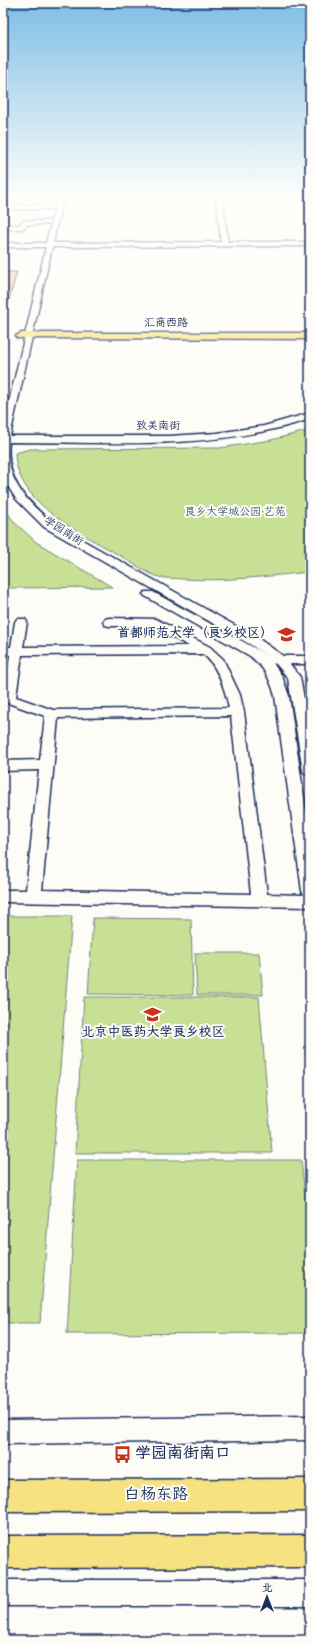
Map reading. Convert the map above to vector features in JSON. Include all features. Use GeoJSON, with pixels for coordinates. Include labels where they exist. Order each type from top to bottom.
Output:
{"type":"FeatureCollection","features":[{"type":"Feature","properties":{"kind":"main road","name":"汇商西路"},"geometry":{"type":"LineString","coordinates":[[25,334],[310,333]]}},
{"type":"Feature","properties":{"kind":"main road","name":"汇商西路"},"geometry":{"type":"LineString","coordinates":[[25,334],[310,336]]}},
{"type":"Feature","properties":{"kind":"main road","name":"白杨东路"},"geometry":{"type":"LineString","coordinates":[[3,1496],[310,1495]]}},
{"type":"Feature","properties":{"kind":"main road"},"geometry":{"type":"LineString","coordinates":[[3,1552],[310,1552]]}},
{"type":"Feature","properties":{"kind":"street","name":"学园南街"},"geometry":{"type":"LineString","coordinates":[[10,379],[37,302],[42,273]]}},
{"type":"Feature","properties":{"kind":"street","name":"学园南街"},"geometry":{"type":"LineString","coordinates":[[25,334],[4,439],[3,460],[7,476],[22,501],[48,526],[256,642],[280,659],[294,677],[310,771]]}},
{"type":"Feature","properties":{"kind":"street","name":"致美南街"},"geometry":{"type":"LineString","coordinates":[[4,439],[187,439],[241,435],[286,425],[310,416]]}},
{"type":"Feature","properties":{"kind":"street","name":"学园南街"},"geometry":{"type":"LineString","coordinates":[[3,487],[20,510],[50,535],[74,551],[254,653],[266,662],[274,672],[282,696],[310,891]]}},
{"type":"Feature","properties":{"kind":"street"},"geometry":{"type":"LineString","coordinates":[[21,622],[17,651],[6,699],[52,714],[237,712]]}},
{"type":"Feature","properties":{"kind":"street"},"geometry":{"type":"LineString","coordinates":[[109,622],[152,622],[206,650],[217,659],[233,695],[237,712],[260,901]]}},
{"type":"Feature","properties":{"kind":"street"},"geometry":{"type":"LineString","coordinates":[[3,651],[206,650]]}},
{"type":"Feature","properties":{"kind":"street"},"geometry":{"type":"LineString","coordinates":[[266,662],[280,659],[310,660]]}},
{"type":"Feature","properties":{"kind":"street"},"geometry":{"type":"LineString","coordinates":[[33,896],[52,714]]}},
{"type":"Feature","properties":{"kind":"street"},"geometry":{"type":"LineString","coordinates":[[3,766],[46,766]]}},
{"type":"Feature","properties":{"kind":"street"},"geometry":{"type":"LineString","coordinates":[[3,896],[310,901]]}},
{"type":"Feature","properties":{"kind":"street"},"geometry":{"type":"LineString","coordinates":[[3,1432],[310,1428]]}},
{"type":"Feature","properties":{"kind":"street"},"geometry":{"type":"LineString","coordinates":[[3,1593],[310,1593]]}},
{"type":"Feature","properties":{"kind":"green space","name":"良乡大学城公园·艺苑"},"geometry":{"type":"Polygon","coordinates":[[[310,430],[310,572],[246,578],[199,580],[168,578],[159,577],[144,570],[70,527],[38,502],[26,487],[18,471],[15,453],[30,449],[220,448],[271,440],[310,430]]]}},
{"type":"Feature","properties":{"kind":"green space"},"geometry":{"type":"Polygon","coordinates":[[[3,506],[14,522],[36,542],[112,587],[3,588],[3,506]]]}},
{"type":"Feature","properties":{"kind":"green space"},"geometry":{"type":"Polygon","coordinates":[[[3,916],[72,916],[40,1323],[3,1323],[3,916]]]}},
{"type":"Feature","properties":{"kind":"green space"},"geometry":{"type":"Polygon","coordinates":[[[93,918],[191,919],[193,995],[88,994],[93,918]]]}},
{"type":"Feature","properties":{"kind":"green space"},"geometry":{"type":"Polygon","coordinates":[[[195,953],[259,953],[263,995],[197,995],[195,953]]]}},
{"type":"Feature","properties":{"kind":"green space"},"geometry":{"type":"Polygon","coordinates":[[[84,997],[259,997],[272,1153],[75,1153],[84,997]]]}},
{"type":"Feature","properties":{"kind":"green space"},"geometry":{"type":"Polygon","coordinates":[[[77,1160],[301,1160],[310,1241],[310,1333],[67,1334],[77,1160]]]}},
{"type":"Feature","properties":{"kind":"building"},"geometry":{"type":"Polygon","coordinates":[[[3,273],[17,273],[6,310],[3,310],[3,273]]]}},
{"type":"Feature","properties":{"kind":"place","name":"首都师范大学（良乡校区）"},"geometry":{"type":"Point","coordinates":[286,634]}},
{"type":"Feature","properties":{"kind":"place","name":"北京中医药大学良乡校区"},"geometry":{"type":"Point","coordinates":[153,1014]}},
{"type":"Feature","properties":{"kind":"place","name":"学园南街南口"},"geometry":{"type":"Point","coordinates":[122,1454]}}]}
